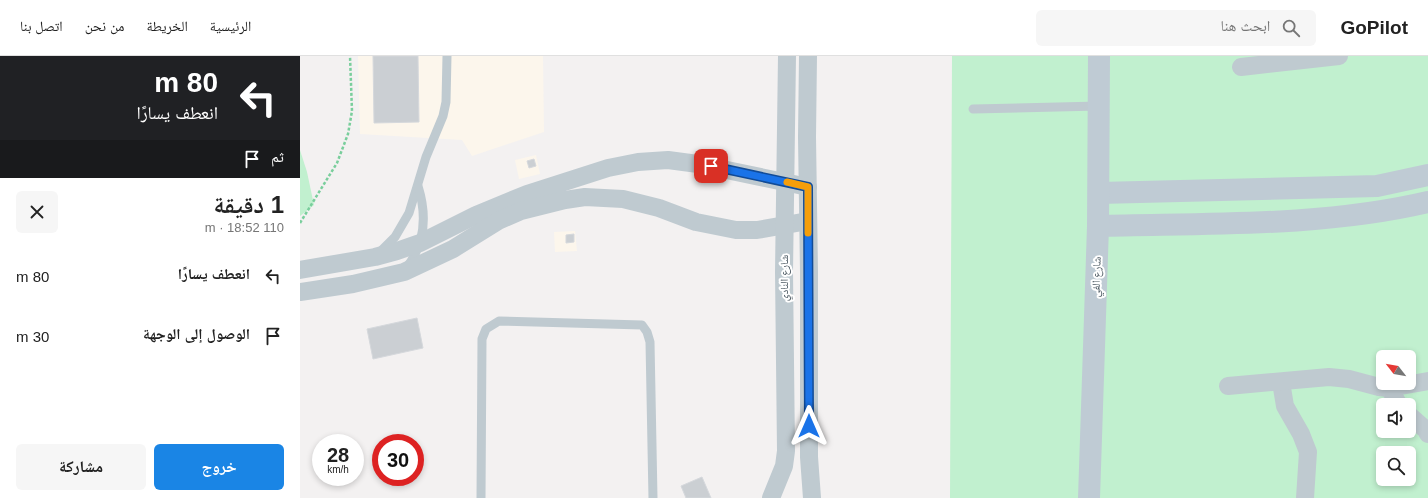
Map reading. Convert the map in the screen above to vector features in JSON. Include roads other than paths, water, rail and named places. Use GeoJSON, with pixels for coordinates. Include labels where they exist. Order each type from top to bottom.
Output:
{"type":"FeatureCollection","features":[{"type":"Feature","properties":{"kind":"street","name":"شارع النادي"},"geometry":{"type":"LineString","coordinates":[[771,498],[784,466],[786,451],[785,182],[787,56]]}},
{"type":"Feature","properties":{"kind":"street"},"geometry":{"type":"LineString","coordinates":[[808,56],[806,137],[808,187],[809,457],[812,498]]}},
{"type":"Feature","properties":{"kind":"street","name":"شارع الفي"},"geometry":{"type":"LineString","coordinates":[[1089,498],[1099,193],[1099,56]]}},
{"type":"Feature","properties":{"kind":"street"},"geometry":{"type":"LineString","coordinates":[[1241,67],[1286,59],[1339,56]]}},
{"type":"Feature","properties":{"kind":"street"},"geometry":{"type":"LineString","coordinates":[[300,270],[375,257],[420,243],[476,215],[526,194],[608,168],[638,162],[668,160],[698,164],[808,187]]}},
{"type":"Feature","properties":{"kind":"street"},"geometry":{"type":"LineString","coordinates":[[1099,193],[1376,186],[1428,175]]}},
{"type":"Feature","properties":{"kind":"street"},"geometry":{"type":"LineString","coordinates":[[300,292],[353,284],[404,272],[453,249],[498,221],[545,204],[571,199],[605,197],[623,199],[659,208],[696,222],[716,227],[757,230],[808,221]]}},
{"type":"Feature","properties":{"kind":"street"},"geometry":{"type":"LineString","coordinates":[[1098,226],[1327,218],[1368,213],[1428,202]]}},
{"type":"Feature","properties":{"kind":"street"},"geometry":{"type":"LineString","coordinates":[[1228,386],[1339,377],[1368,386],[1376,387]]}},
{"type":"Feature","properties":{"kind":"street"},"geometry":{"type":"LineString","coordinates":[[1416,383],[1428,381]]}},
{"type":"Feature","properties":{"kind":"street"},"geometry":{"type":"LineString","coordinates":[[1281,382],[1285,406],[1290,418],[1301,434],[1308,452],[1305,498]]}},
{"type":"Feature","properties":{"kind":"street"},"geometry":{"type":"LineString","coordinates":[[1416,421],[1426,430],[1428,434]]}},
{"type":"Feature","properties":{"kind":"street"},"geometry":{"type":"LineString","coordinates":[[781,498],[790,471],[790,464],[786,451]]}},
{"type":"Feature","properties":{"kind":"lane"},"geometry":{"type":"LineString","coordinates":[[375,257],[390,242],[402,225],[418,186],[426,157],[443,116],[446,102],[447,56]]}},
{"type":"Feature","properties":{"kind":"lane"},"geometry":{"type":"LineString","coordinates":[[973,109],[1099,106]]}},
{"type":"Feature","properties":{"kind":"lane"},"geometry":{"type":"LineString","coordinates":[[404,272],[420,243],[425,221],[424,209],[418,186]]}},
{"type":"Feature","properties":{"kind":"lane"},"geometry":{"type":"LineString","coordinates":[[481,498],[482,339],[486,329],[499,321],[642,325],[647,332],[650,342],[654,498]]}}]}
